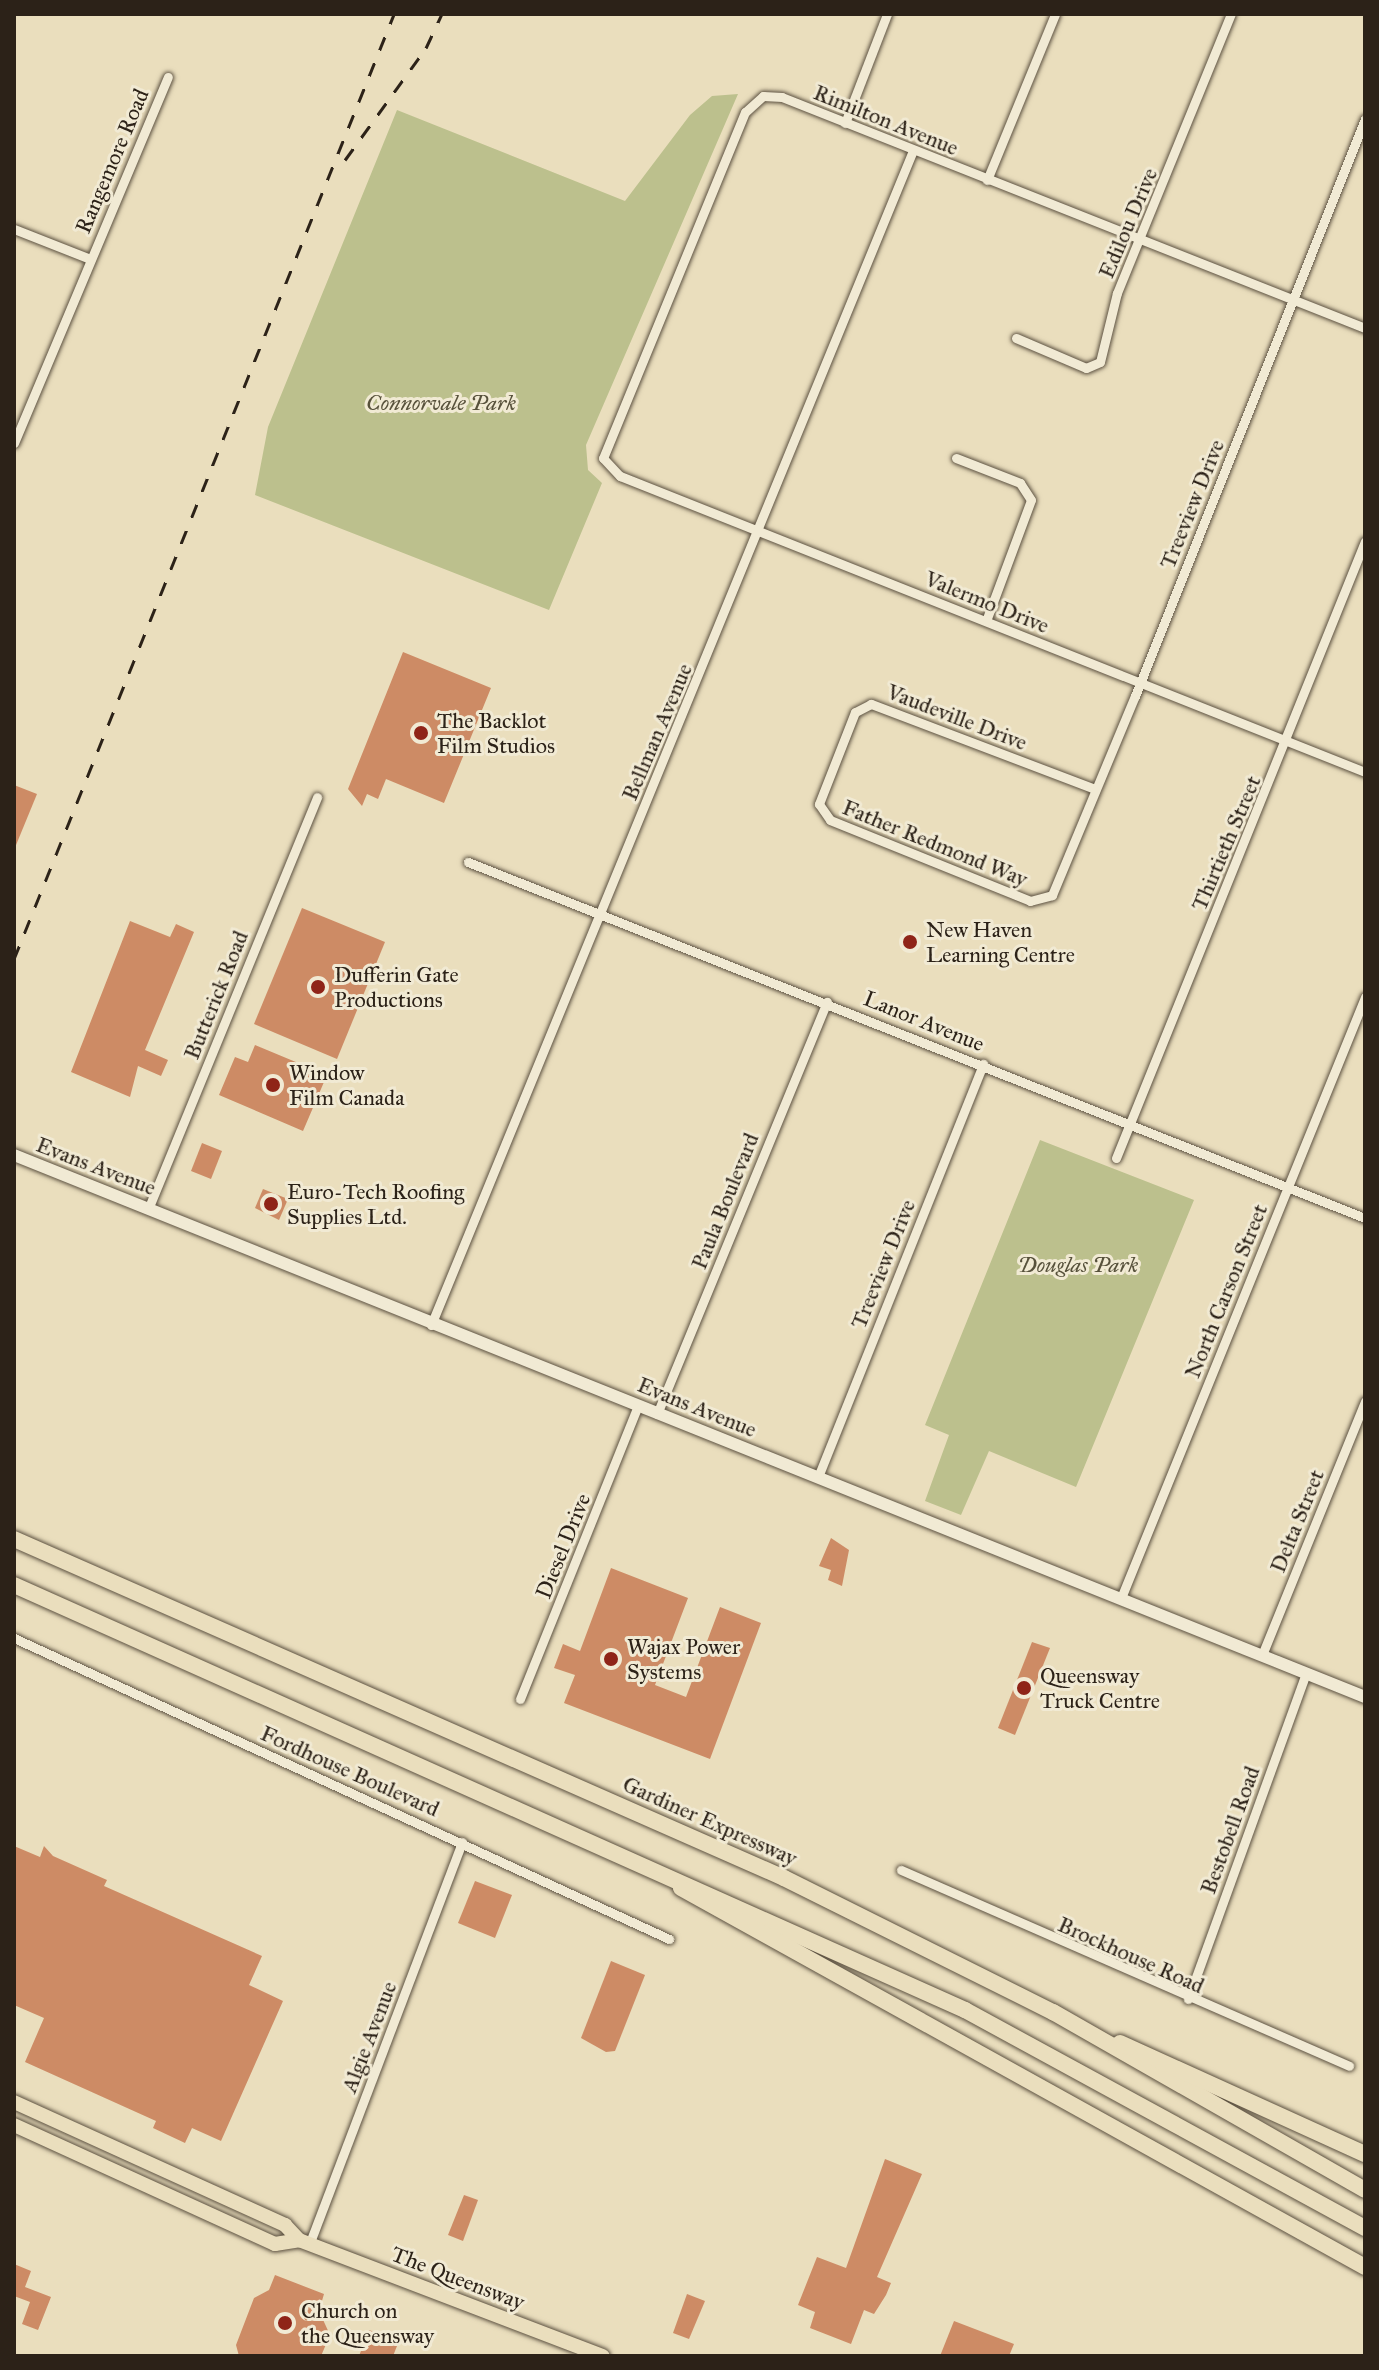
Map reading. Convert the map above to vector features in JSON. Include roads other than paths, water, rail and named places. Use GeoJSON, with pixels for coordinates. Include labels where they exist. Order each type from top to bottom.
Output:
{"type":"FeatureCollection","features":[{"type":"Feature","properties":{"kind":"highway","name":"Gardiner Expressway"},"geometry":{"type":"LineString","coordinates":[[14,1539],[784,1878],[1053,2012],[1365,2190]]}},
{"type":"Feature","properties":{"kind":"highway"},"geometry":{"type":"LineString","coordinates":[[14,1585],[965,2010],[1365,2228]]}},
{"type":"Feature","properties":{"kind":"highway"},"geometry":{"type":"LineString","coordinates":[[659,1874],[1365,2267]]}},
{"type":"Feature","properties":{"kind":"highway"},"geometry":{"type":"LineString","coordinates":[[1053,2012],[1365,2154]]}},
{"type":"Feature","properties":{"kind":"main road","name":"Evans Avenue"},"geometry":{"type":"LineString","coordinates":[[14,1155],[149,1207],[431,1325],[1365,1697]]}},
{"type":"Feature","properties":{"kind":"main road","name":"The Queensway"},"geometry":{"type":"LineString","coordinates":[[14,2102],[285,2225],[304,2242],[603,2356]]}},
{"type":"Feature","properties":{"kind":"main road","name":"The Queensway"},"geometry":{"type":"LineString","coordinates":[[14,2125],[275,2244],[304,2242]]}},
{"type":"Feature","properties":{"kind":"street"},"geometry":{"type":"LineString","coordinates":[[845,123],[887,14]]}},
{"type":"Feature","properties":{"kind":"street"},"geometry":{"type":"LineString","coordinates":[[987,180],[1055,14]]}},
{"type":"Feature","properties":{"kind":"street","name":"Edilou Drive"},"geometry":{"type":"LineString","coordinates":[[1016,338],[1095,368],[1117,293],[1142,242],[1231,14]]}},
{"type":"Feature","properties":{"kind":"street","name":"Rangemore Road"},"geometry":{"type":"LineString","coordinates":[[14,443],[168,77]]}},
{"type":"Feature","properties":{"kind":"street","name":"Rimilton Avenue"},"geometry":{"type":"LineString","coordinates":[[603,458],[749,105],[763,96],[782,97],[912,153],[1365,328]]}},
{"type":"Feature","properties":{"kind":"street","name":"Treeview Drive"},"geometry":{"type":"LineString","coordinates":[[1047,898],[1140,682],[1365,119]]}},
{"type":"Feature","properties":{"kind":"street","name":"Bellman Avenue"},"geometry":{"type":"LineString","coordinates":[[431,1325],[760,531],[912,153]]}},
{"type":"Feature","properties":{"kind":"street"},"geometry":{"type":"LineString","coordinates":[[14,229],[90,259]]}},
{"type":"Feature","properties":{"kind":"street","name":"Valermo Drive"},"geometry":{"type":"LineString","coordinates":[[603,458],[620,476],[1365,772]]}},
{"type":"Feature","properties":{"kind":"street"},"geometry":{"type":"LineString","coordinates":[[956,458],[1020,483],[1031,500],[986,621]]}},
{"type":"Feature","properties":{"kind":"street","name":"Thirtieth Street"},"geometry":{"type":"LineString","coordinates":[[1116,1158],[1287,741],[1365,541]]}},
{"type":"Feature","properties":{"kind":"street","name":"Vaudeville Drive"},"geometry":{"type":"LineString","coordinates":[[819,804],[855,712],[871,704],[1095,789]]}},
{"type":"Feature","properties":{"kind":"street","name":"Butterick Road"},"geometry":{"type":"LineString","coordinates":[[149,1207],[317,797]]}},
{"type":"Feature","properties":{"kind":"street","name":"Father Redmond Way"},"geometry":{"type":"LineString","coordinates":[[819,804],[830,820],[1030,901],[1047,898]]}},
{"type":"Feature","properties":{"kind":"street","name":"Lanor Avenue"},"geometry":{"type":"LineString","coordinates":[[468,862],[1130,1122],[1365,1218]]}},
{"type":"Feature","properties":{"kind":"street","name":"North Carson Street"},"geometry":{"type":"LineString","coordinates":[[1121,1598],[1365,997]]}},
{"type":"Feature","properties":{"kind":"street","name":"Paula Boulevard"},"geometry":{"type":"LineString","coordinates":[[657,1414],[827,1002]]}},
{"type":"Feature","properties":{"kind":"street","name":"Treeview Drive"},"geometry":{"type":"LineString","coordinates":[[818,1477],[983,1064]]}},
{"type":"Feature","properties":{"kind":"street","name":"Delta Street"},"geometry":{"type":"LineString","coordinates":[[1262,1655],[1365,1401]]}},
{"type":"Feature","properties":{"kind":"street","name":"Diesel Drive"},"geometry":{"type":"LineString","coordinates":[[520,1699],[638,1406]]}},
{"type":"Feature","properties":{"kind":"street","name":"Fordhouse Boulevard"},"geometry":{"type":"LineString","coordinates":[[14,1638],[669,1939]]}},
{"type":"Feature","properties":{"kind":"street","name":"Bestobell Road"},"geometry":{"type":"LineString","coordinates":[[1188,1999],[1306,1673]]}},
{"type":"Feature","properties":{"kind":"street","name":"Algie Avenue"},"geometry":{"type":"LineString","coordinates":[[304,2242],[462,1842]]}},
{"type":"Feature","properties":{"kind":"street","name":"Brockhouse Road"},"geometry":{"type":"LineString","coordinates":[[901,1870],[1188,1999],[1349,2066]]}},
{"type":"Feature","properties":{"kind":"railway"},"geometry":{"type":"LineString","coordinates":[[14,959],[394,14]]}},
{"type":"Feature","properties":{"kind":"railway"},"geometry":{"type":"LineString","coordinates":[[345,160],[426,48],[442,14]]}},
{"type":"Feature","properties":{"kind":"place","name":"The Backlot Film Studios"},"geometry":{"type":"Point","coordinates":[421,733]}},
{"type":"Feature","properties":{"kind":"place","name":"New Haven Learning Centre"},"geometry":{"type":"Point","coordinates":[910,942]}},
{"type":"Feature","properties":{"kind":"place","name":"Dufferin Gate Productions"},"geometry":{"type":"Point","coordinates":[318,987]}},
{"type":"Feature","properties":{"kind":"place","name":"Window Film Canada"},"geometry":{"type":"Point","coordinates":[273,1085]}},
{"type":"Feature","properties":{"kind":"place","name":"Euro-Tech Roofing Supplies Ltd."},"geometry":{"type":"Point","coordinates":[271,1204]}},
{"type":"Feature","properties":{"kind":"place","name":"Wajax Power Systems"},"geometry":{"type":"Point","coordinates":[611,1659]}},
{"type":"Feature","properties":{"kind":"place","name":"Queensway Truck Centre"},"geometry":{"type":"Point","coordinates":[1024,1688]}},
{"type":"Feature","properties":{"kind":"place","name":"Church on the Queensway"},"geometry":{"type":"Point","coordinates":[285,2323]}},
{"type":"Feature","properties":{"kind":"park label","name":"Connorvale Park"},"geometry":{"type":"Point","coordinates":[441,403]}},
{"type":"Feature","properties":{"kind":"park label","name":"Douglas Park"},"geometry":{"type":"Point","coordinates":[1078,1265]}}]}
